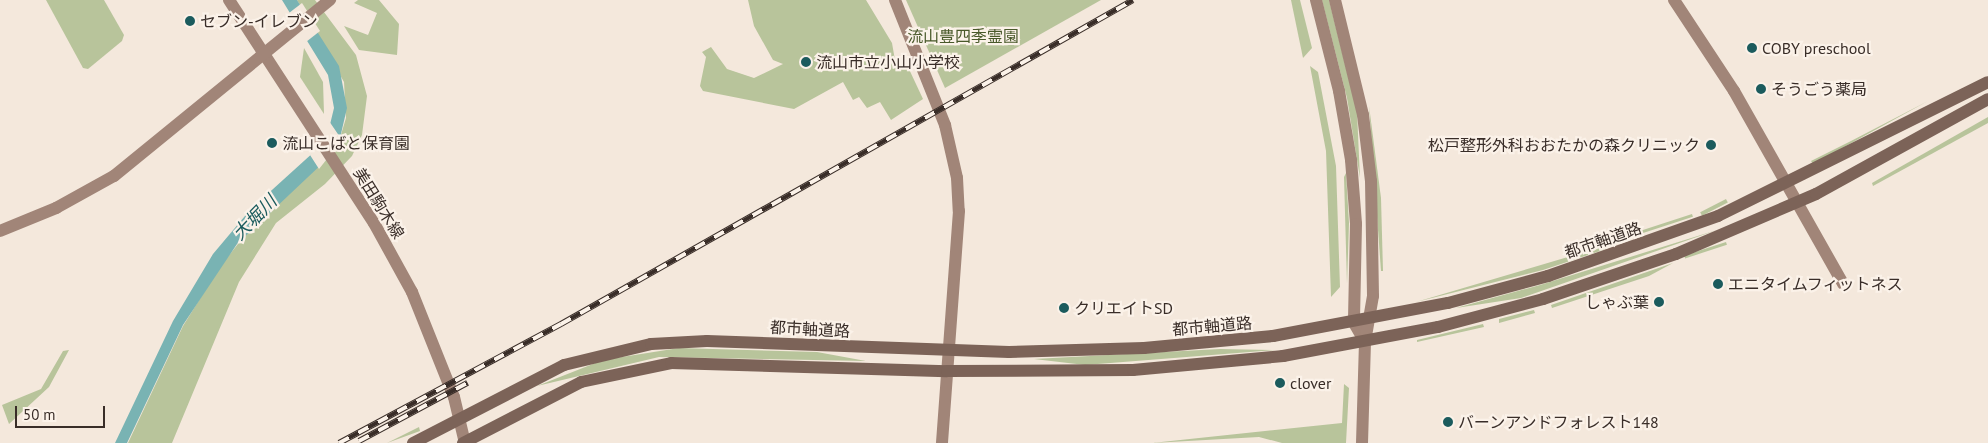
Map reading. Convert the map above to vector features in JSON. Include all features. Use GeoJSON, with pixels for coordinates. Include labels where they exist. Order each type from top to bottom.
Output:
{"type":"FeatureCollection","features":[{"type":"Feature","properties":{"kind":"main road","name":"都市軸道路"},"geometry":{"type":"LineString","coordinates":[[414,443],[564,365],[651,344],[707,341],[948,350],[1144,348],[1274,336],[1372,319],[1548,276],[1718,216],[1788,184],[1988,82]]}},
{"type":"Feature","properties":{"kind":"main road"},"geometry":{"type":"LineString","coordinates":[[464,443],[552,393],[630,368],[708,362],[947,371],[1133,370],[1262,358],[1365,342],[1552,296],[1676,254],[1798,202],[1988,99]]}},
{"type":"Feature","properties":{"kind":"street","name":"美田駒木線"},"geometry":{"type":"LineString","coordinates":[[229,0],[339,170],[412,292],[460,419],[464,443]]}},
{"type":"Feature","properties":{"kind":"street"},"geometry":{"type":"LineString","coordinates":[[895,0],[955,159],[959,211],[942,443]]}},
{"type":"Feature","properties":{"kind":"street"},"geometry":{"type":"LineString","coordinates":[[1316,0],[1339,91],[1351,160],[1356,224],[1354,323],[1365,342]]}},
{"type":"Feature","properties":{"kind":"street"},"geometry":{"type":"LineString","coordinates":[[1335,0],[1368,156],[1372,319],[1365,342],[1362,443]]}},
{"type":"Feature","properties":{"kind":"street"},"geometry":{"type":"LineString","coordinates":[[1674,0],[1788,184],[1843,284]]}},
{"type":"Feature","properties":{"kind":"street"},"geometry":{"type":"LineString","coordinates":[[0,231],[56,208],[114,176],[325,4]]}},
{"type":"Feature","properties":{"kind":"green space"},"geometry":{"type":"Polygon","coordinates":[[[46,0],[104,0],[124,35],[122,41],[88,69],[83,68],[46,0]]]}},
{"type":"Feature","properties":{"kind":"green space"},"geometry":{"type":"Polygon","coordinates":[[[297,0],[315,0],[356,55],[367,96],[362,135],[352,156],[325,184],[276,223],[239,282],[172,443],[128,443],[183,326],[219,268],[253,225],[331,153],[340,138],[346,118],[344,82],[297,0]]]}},
{"type":"Feature","properties":{"kind":"green space"},"geometry":{"type":"Polygon","coordinates":[[[358,0],[379,0],[399,24],[397,55],[359,50],[344,26],[368,35],[377,13],[354,3],[358,0]]]}},
{"type":"Feature","properties":{"kind":"green space","name":"流山市立小山小学校"},"geometry":{"type":"Polygon","coordinates":[[[748,0],[866,0],[892,43],[896,66],[908,67],[923,99],[891,120],[880,102],[867,108],[859,97],[853,100],[843,82],[794,109],[703,91],[700,86],[706,57],[702,52],[711,47],[727,69],[754,78],[783,64],[773,60],[754,26],[748,0]]]}},
{"type":"Feature","properties":{"kind":"green space","name":"流山豊四季霊園"},"geometry":{"type":"Polygon","coordinates":[[[906,0],[1101,0],[945,88],[906,0]]]}},
{"type":"Feature","properties":{"kind":"green space"},"geometry":{"type":"Polygon","coordinates":[[[1291,0],[1300,0],[1312,48],[1303,58],[1291,0]]]}},
{"type":"Feature","properties":{"kind":"green space"},"geometry":{"type":"Polygon","coordinates":[[[1322,0],[1329,0],[1357,112],[1360,178],[1347,98],[1322,0]]]}},
{"type":"Feature","properties":{"kind":"green space"},"geometry":{"type":"Polygon","coordinates":[[[304,48],[323,82],[324,114],[300,77],[304,48]]]}},
{"type":"Feature","properties":{"kind":"green space"},"geometry":{"type":"Polygon","coordinates":[[[1310,66],[1318,72],[1336,166],[1340,287],[1331,297],[1326,151],[1310,66]]]}},
{"type":"Feature","properties":{"kind":"green space"},"geometry":{"type":"Polygon","coordinates":[[[1928,101],[1813,164],[1811,161],[1851,141],[1928,101]]]}},
{"type":"Feature","properties":{"kind":"green space"},"geometry":{"type":"Polygon","coordinates":[[[1369,106],[1381,198],[1383,271],[1381,271],[1369,106]]]}},
{"type":"Feature","properties":{"kind":"green space"},"geometry":{"type":"Polygon","coordinates":[[[1988,117],[1988,123],[1873,186],[1872,183],[1988,117]]]}},
{"type":"Feature","properties":{"kind":"green space"},"geometry":{"type":"Polygon","coordinates":[[[1346,173],[1349,223],[1347,284],[1344,177],[1346,173]]]}},
{"type":"Feature","properties":{"kind":"green space"},"geometry":{"type":"Polygon","coordinates":[[[1726,199],[1728,203],[1702,216],[1700,212],[1726,199]]]}},
{"type":"Feature","properties":{"kind":"green space"},"geometry":{"type":"Polygon","coordinates":[[[1692,214],[1693,217],[1618,241],[1617,238],[1692,214]]]}},
{"type":"Feature","properties":{"kind":"green space"},"geometry":{"type":"Polygon","coordinates":[[[1717,230],[1521,298],[1456,308],[1540,285],[1717,230]]]}},
{"type":"Feature","properties":{"kind":"green space"},"geometry":{"type":"Polygon","coordinates":[[[1726,242],[1727,245],[1685,258],[1684,256],[1726,242]]]}},
{"type":"Feature","properties":{"kind":"green space"},"geometry":{"type":"Polygon","coordinates":[[[1605,246],[1606,249],[1543,270],[1416,302],[1605,246]]]}},
{"type":"Feature","properties":{"kind":"green space"},"geometry":{"type":"Polygon","coordinates":[[[1673,263],[1649,276],[1552,308],[1551,305],[1673,263]]]}},
{"type":"Feature","properties":{"kind":"green space"},"geometry":{"type":"Polygon","coordinates":[[[1534,310],[1535,313],[1499,323],[1499,319],[1534,310]]]}},
{"type":"Feature","properties":{"kind":"green space"},"geometry":{"type":"Polygon","coordinates":[[[1483,324],[1484,327],[1417,342],[1417,340],[1483,324]]]}},
{"type":"Feature","properties":{"kind":"green space"},"geometry":{"type":"Polygon","coordinates":[[[679,348],[817,352],[866,361],[659,357],[537,386],[603,360],[679,348]]]}},
{"type":"Feature","properties":{"kind":"green space"},"geometry":{"type":"Polygon","coordinates":[[[1220,349],[1275,350],[1085,365],[1034,359],[1220,349]]]}},
{"type":"Feature","properties":{"kind":"green space"},"geometry":{"type":"Polygon","coordinates":[[[69,350],[49,387],[9,424],[2,405],[41,389],[63,351],[69,350]]]}},
{"type":"Feature","properties":{"kind":"green space"},"geometry":{"type":"Polygon","coordinates":[[[1344,384],[1349,388],[1346,443],[1282,443],[1259,437],[1152,443],[1342,423],[1344,384]]]}},
{"type":"Feature","properties":{"kind":"green space"},"geometry":{"type":"Polygon","coordinates":[[[419,427],[420,431],[387,443],[419,427]]]}},
{"type":"Feature","properties":{"kind":"water","name":"大堀川"},"geometry":{"type":"Polygon","coordinates":[[[282,0],[297,0],[339,66],[347,108],[340,138],[325,161],[237,244],[183,325],[127,443],[115,443],[173,321],[213,254],[250,210],[326,141],[334,108],[328,75],[282,0]]]}},
{"type":"Feature","properties":{"kind":"pier"},"geometry":{"type":"Polygon","coordinates":[[[302,3],[320,31],[306,42],[289,13],[302,3]]]}},
{"type":"Feature","properties":{"kind":"pier"},"geometry":{"type":"Polygon","coordinates":[[[329,121],[342,140],[319,169],[310,155],[324,140],[329,121]]]}},
{"type":"Feature","properties":{"kind":"railway"},"geometry":{"type":"LineString","coordinates":[[339,443],[561,324],[1133,0]]}},
{"type":"Feature","properties":{"kind":"railway"},"geometry":{"type":"LineString","coordinates":[[359,441],[467,383]]}},
{"type":"Feature","properties":{"kind":"place","name":"セブン-イレブン"},"geometry":{"type":"Point","coordinates":[190,21]}},
{"type":"Feature","properties":{"kind":"place","name":"COBY preschool"},"geometry":{"type":"Point","coordinates":[1752,48]}},
{"type":"Feature","properties":{"kind":"place","name":"流山市立小山小学校"},"geometry":{"type":"Point","coordinates":[806,62]}},
{"type":"Feature","properties":{"kind":"place","name":"そうごう薬局"},"geometry":{"type":"Point","coordinates":[1761,89]}},
{"type":"Feature","properties":{"kind":"place","name":"流山こばと保育園"},"geometry":{"type":"Point","coordinates":[272,143]}},
{"type":"Feature","properties":{"kind":"place","name":"松戸整形外科おおたかの森クリニック"},"geometry":{"type":"Point","coordinates":[1711,145]}},
{"type":"Feature","properties":{"kind":"place","name":"エニタイムフィットネス"},"geometry":{"type":"Point","coordinates":[1718,284]}},
{"type":"Feature","properties":{"kind":"place","name":"しゃぶ葉"},"geometry":{"type":"Point","coordinates":[1659,302]}},
{"type":"Feature","properties":{"kind":"place","name":"クリエイトSD"},"geometry":{"type":"Point","coordinates":[1064,308]}},
{"type":"Feature","properties":{"kind":"place","name":"clover"},"geometry":{"type":"Point","coordinates":[1280,383]}},
{"type":"Feature","properties":{"kind":"place","name":"バーンアンドフォレスト148"},"geometry":{"type":"Point","coordinates":[1448,422]}}]}
